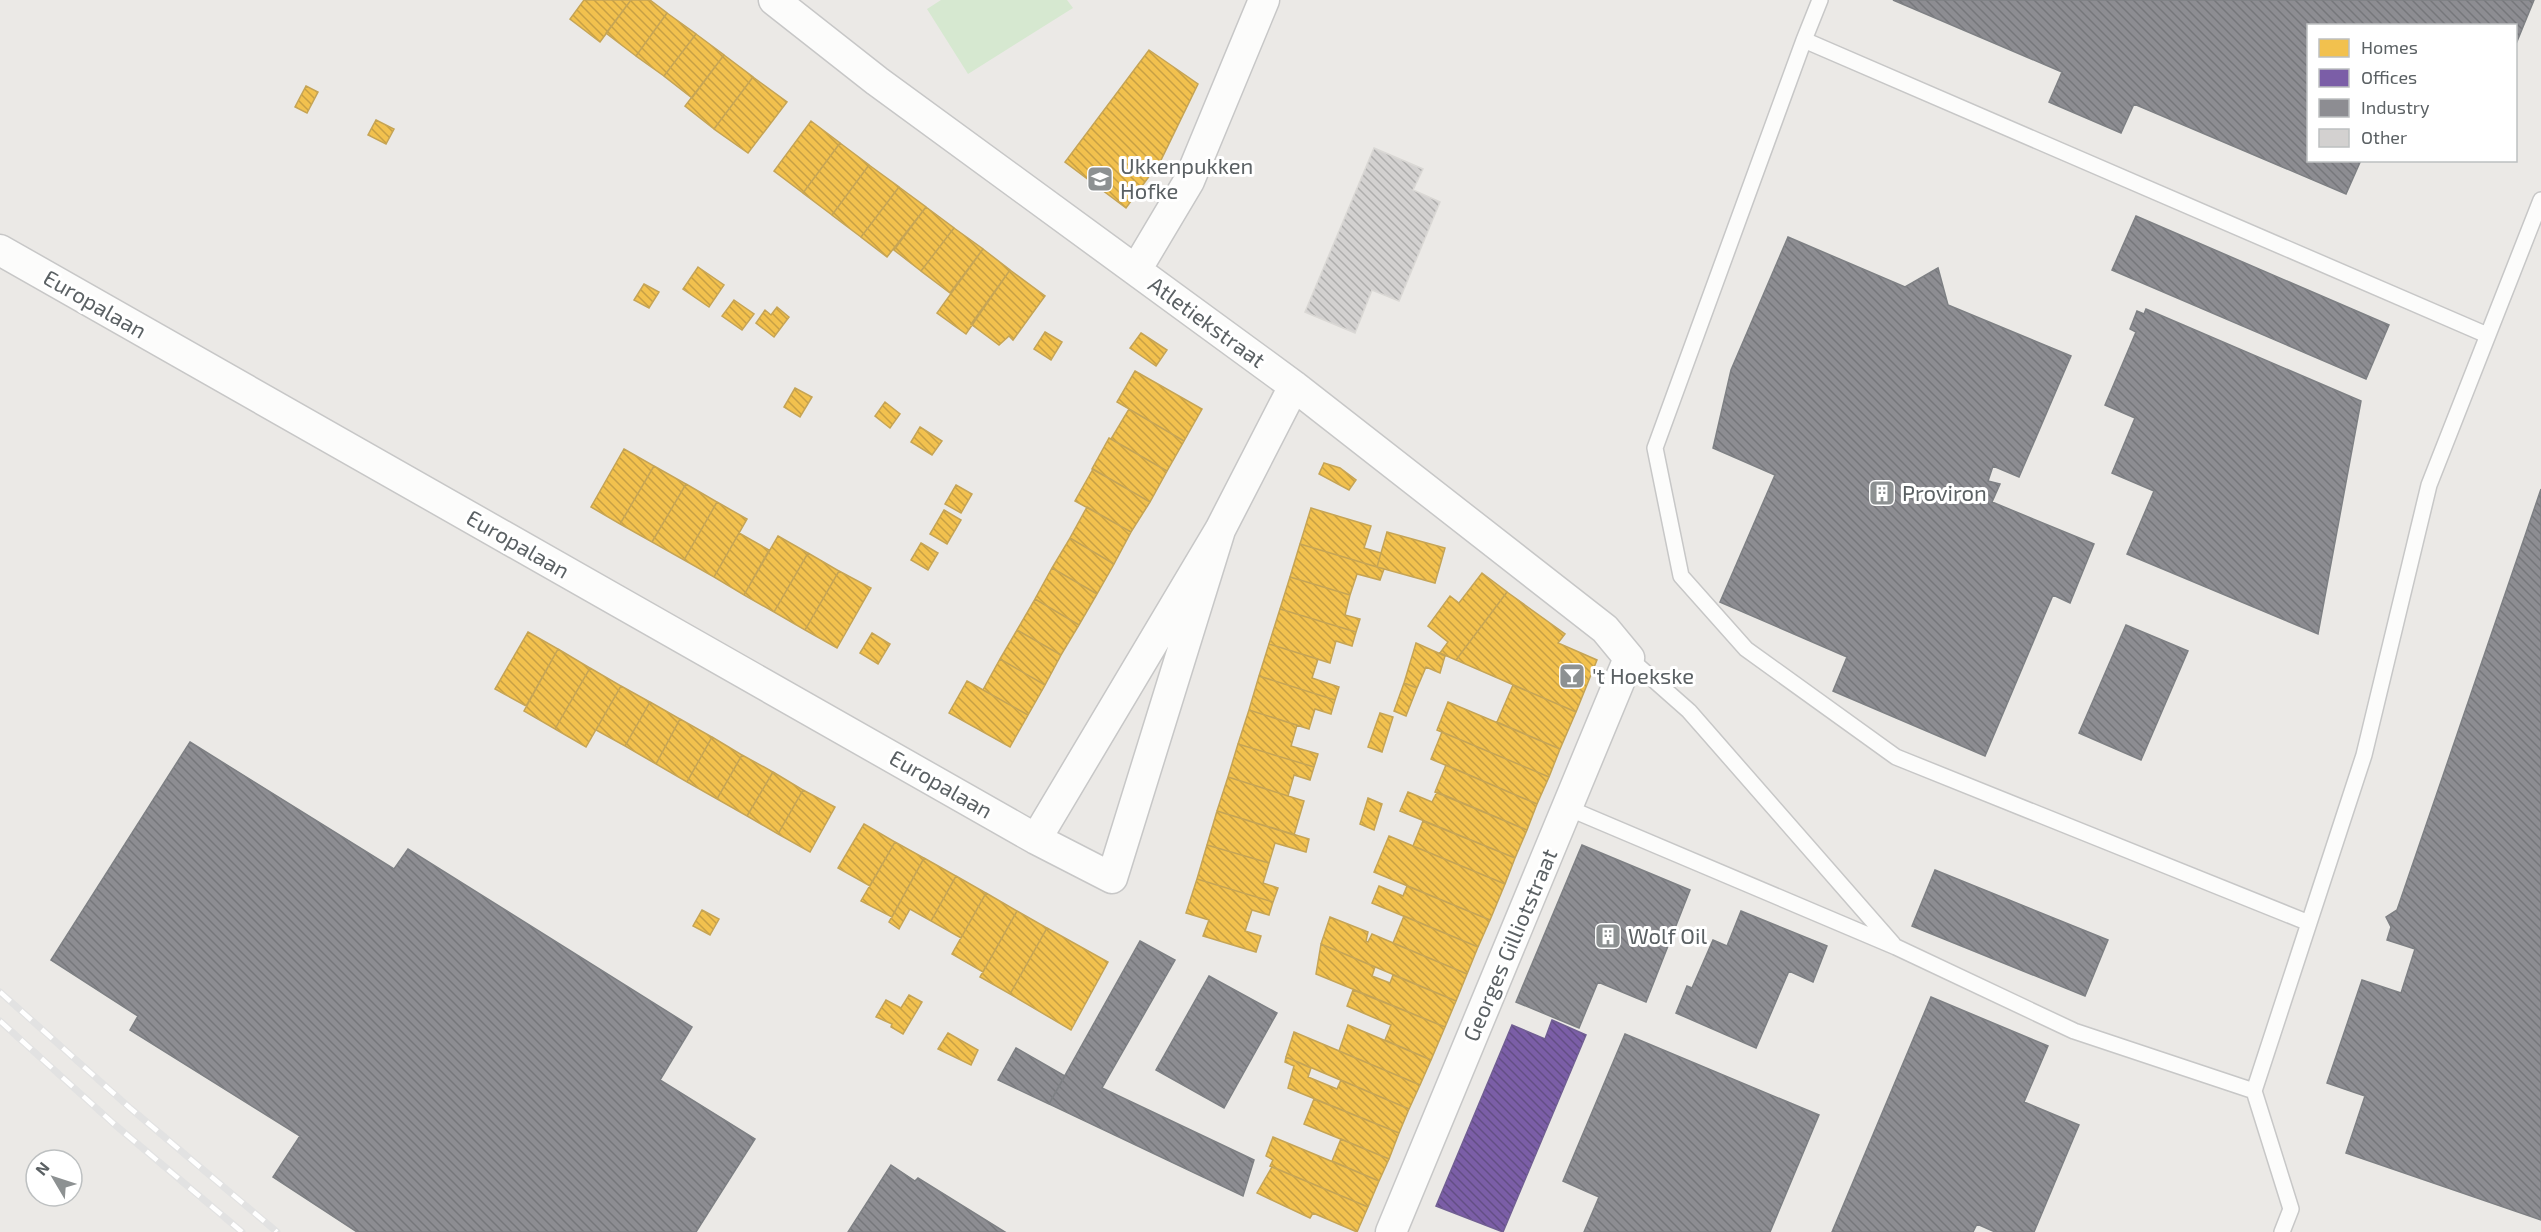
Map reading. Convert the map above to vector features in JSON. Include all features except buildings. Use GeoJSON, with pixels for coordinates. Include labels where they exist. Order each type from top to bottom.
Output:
{"type":"FeatureCollection","features":[{"type":"Feature","properties":{"kind":"street","name":"Atletiekstraat"},"geometry":{"type":"LineString","coordinates":[[774,0],[877,81],[1294,387],[1605,629],[1629,658]]}},
{"type":"Feature","properties":{"kind":"street"},"geometry":{"type":"LineString","coordinates":[[1136,270],[1189,181],[1264,0]]}},
{"type":"Feature","properties":{"kind":"street","name":"Europalaan"},"geometry":{"type":"LineString","coordinates":[[0,250],[1036,839],[1112,878],[1220,530]]}},
{"type":"Feature","properties":{"kind":"street","name":"Europalaan"},"geometry":{"type":"LineString","coordinates":[[1036,839],[1220,530],[1294,387]]}},
{"type":"Feature","properties":{"kind":"street","name":"Georges Gilliotstraat"},"geometry":{"type":"LineString","coordinates":[[1391,1232],[1629,658]]}},
{"type":"Feature","properties":{"kind":"lane"},"geometry":{"type":"LineString","coordinates":[[1820,0],[1655,448],[1681,576],[1746,649],[1896,757],[2309,923]]}},
{"type":"Feature","properties":{"kind":"lane"},"geometry":{"type":"LineString","coordinates":[[1804,39],[2487,335]]}},
{"type":"Feature","properties":{"kind":"lane"},"geometry":{"type":"LineString","coordinates":[[2282,1232],[2291,1209],[2254,1091],[2364,754],[2429,485],[2541,200]]}},
{"type":"Feature","properties":{"kind":"lane"},"geometry":{"type":"LineString","coordinates":[[1629,658],[1689,711],[1896,947]]}},
{"type":"Feature","properties":{"kind":"lane"},"geometry":{"type":"LineString","coordinates":[[1568,808],[1896,947],[2074,1031],[2254,1091]]}},
{"type":"Feature","properties":{"kind":"green space"},"geometry":{"type":"Polygon","coordinates":[[[941,0],[1067,0],[1073,8],[968,74],[927,9],[941,0]]]}},
{"type":"Feature","properties":{"kind":"railway"},"geometry":{"type":"LineString","coordinates":[[0,992],[130,1108],[277,1232]]}},
{"type":"Feature","properties":{"kind":"railway"},"geometry":{"type":"LineString","coordinates":[[0,1021],[114,1124],[242,1232]]}},
{"type":"Feature","properties":{"kind":"place","name":"Ukkenpukken Hofke"},"geometry":{"type":"Point","coordinates":[1100,179]}},
{"type":"Feature","properties":{"kind":"place","name":"Proviron"},"geometry":{"type":"Point","coordinates":[1882,493]}},
{"type":"Feature","properties":{"kind":"place","name":"'t Hoekske"},"geometry":{"type":"Point","coordinates":[1572,676]}},
{"type":"Feature","properties":{"kind":"place","name":"Wolf Oil"},"geometry":{"type":"Point","coordinates":[1608,936]}}]}
